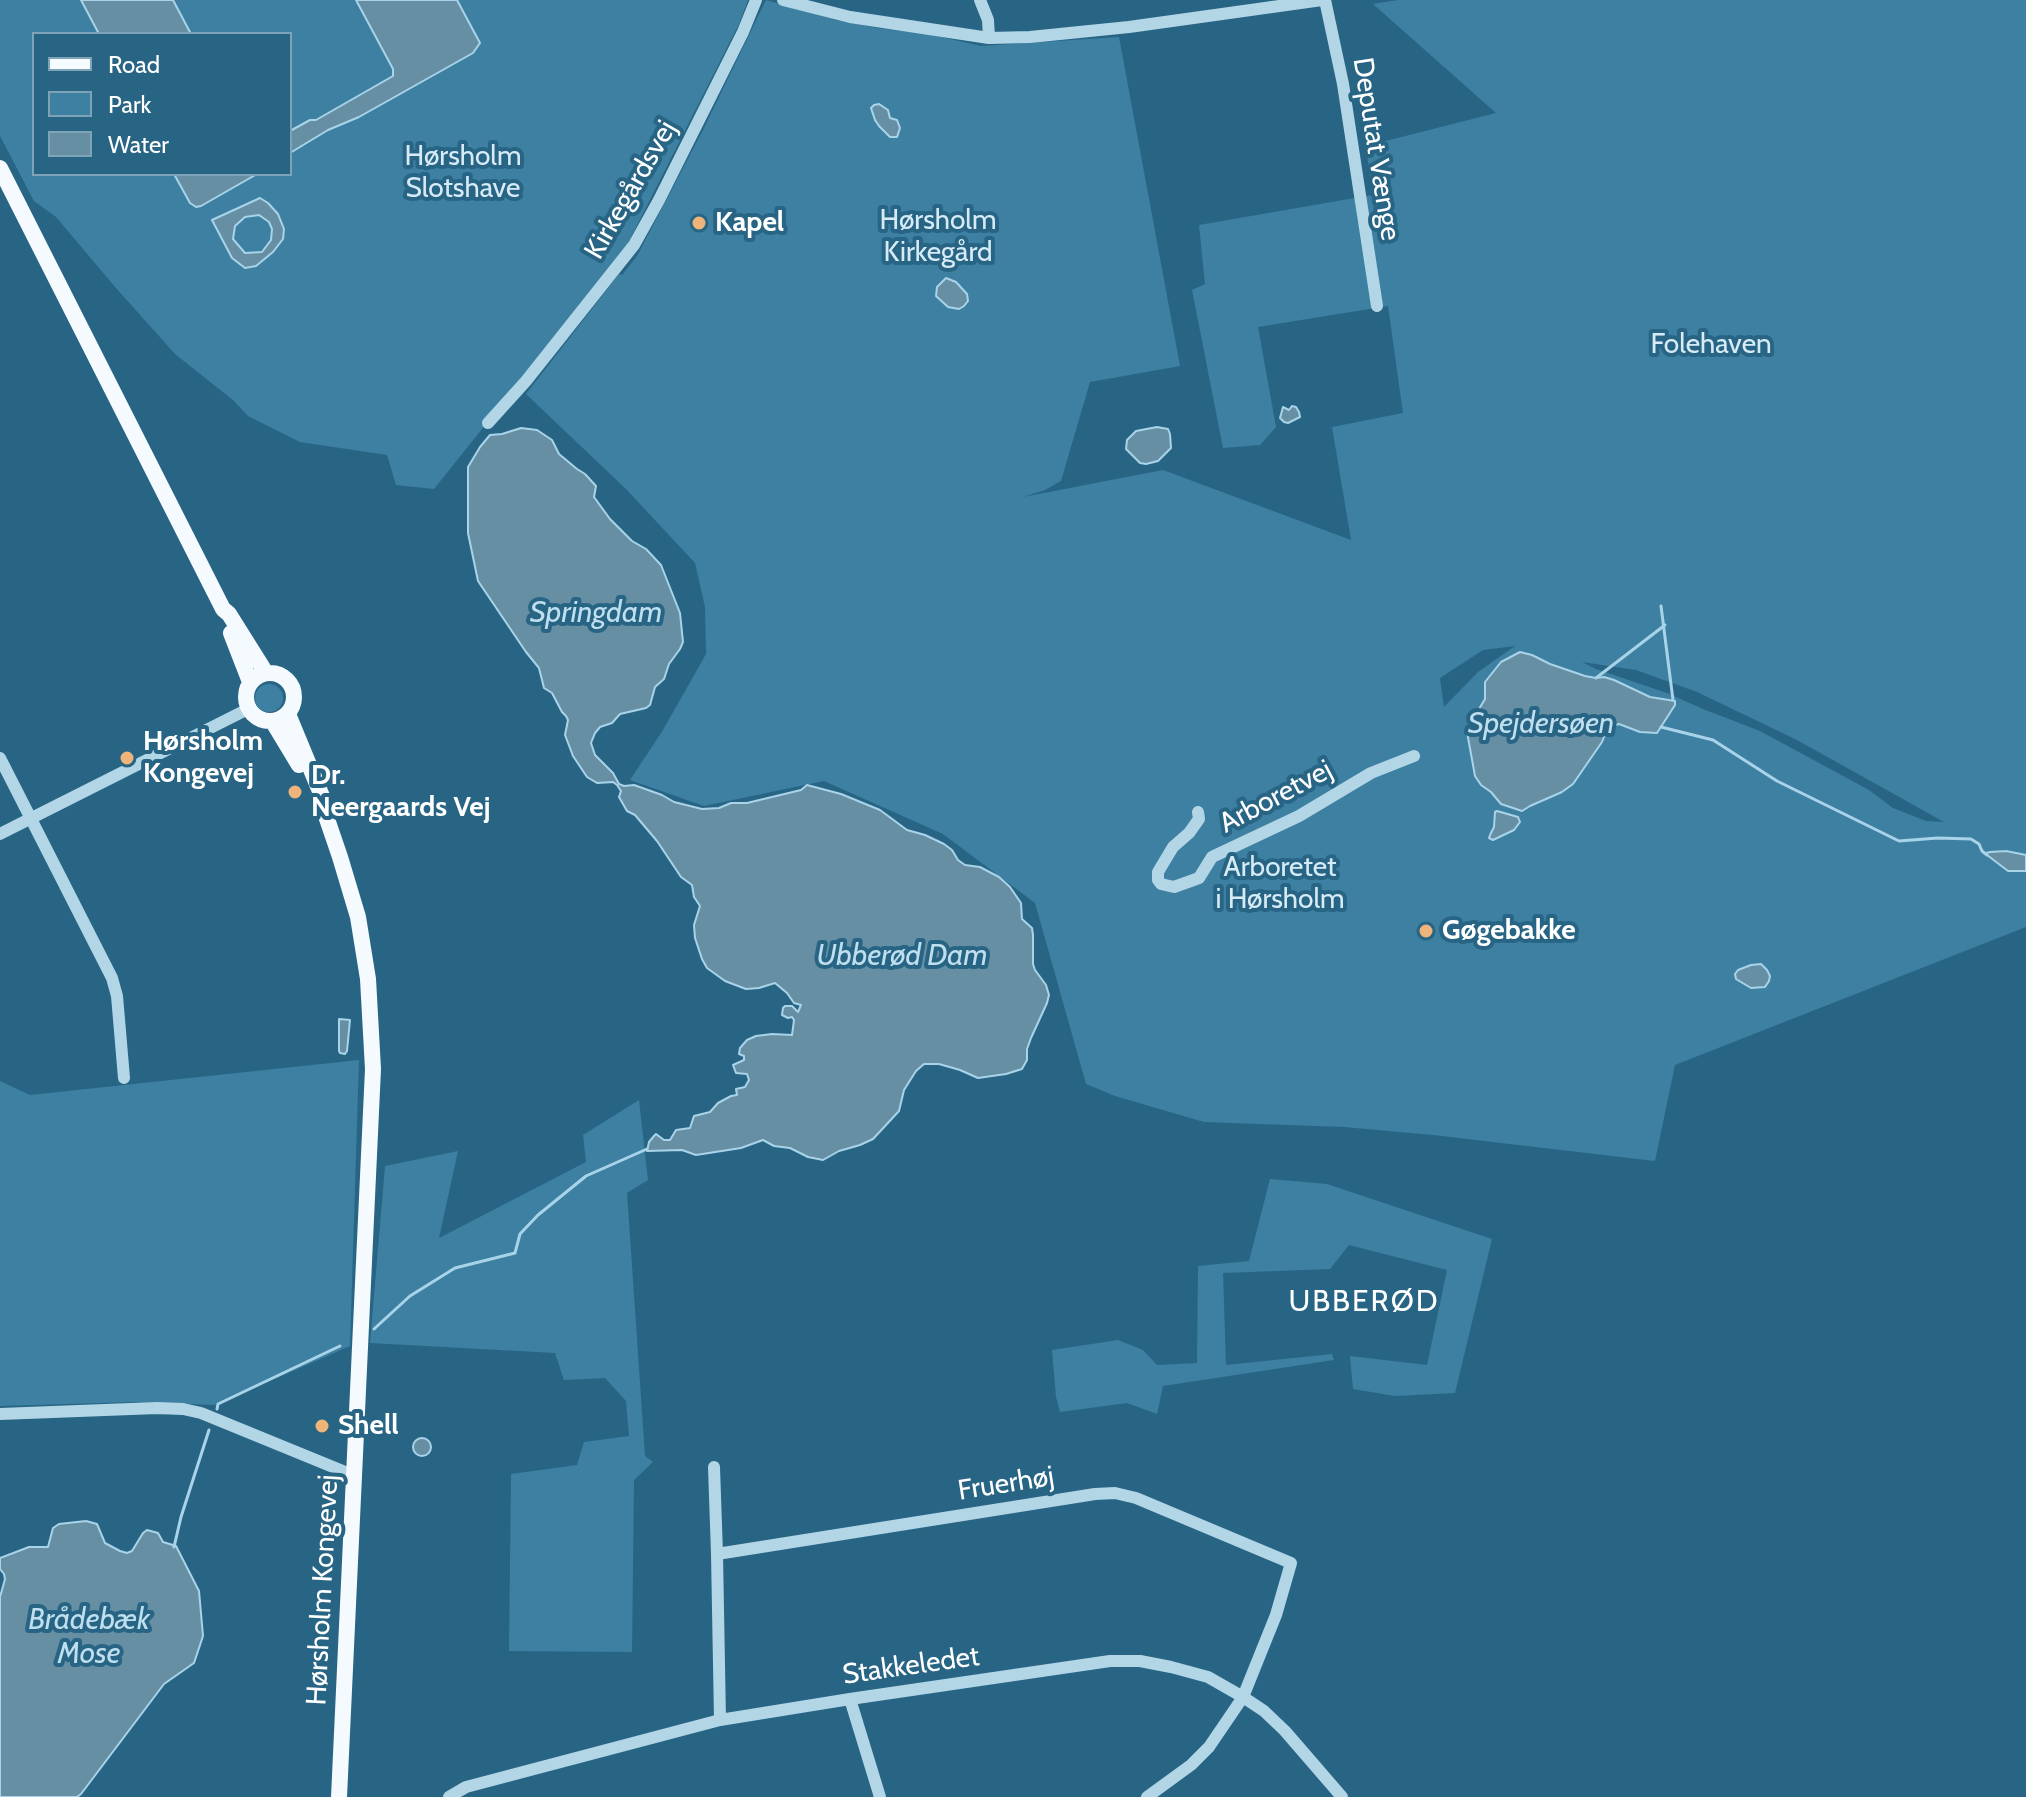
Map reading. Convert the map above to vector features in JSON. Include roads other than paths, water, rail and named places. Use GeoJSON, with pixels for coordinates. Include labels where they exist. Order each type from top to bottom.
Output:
{"type":"FeatureCollection","features":[{"type":"Feature","properties":{"kind":"main road"},"geometry":{"type":"LineString","coordinates":[[0,168],[223,609],[250,682]]}},
{"type":"Feature","properties":{"kind":"main road"},"geometry":{"type":"LineString","coordinates":[[223,609],[266,673]]}},
{"type":"Feature","properties":{"kind":"main road"},"geometry":{"type":"LineString","coordinates":[[266,673],[278,674],[286,679],[292,686],[294,701],[281,718],[264,721],[248,709],[245,700],[250,682],[266,673]]}},
{"type":"Feature","properties":{"kind":"main road","name":"Hørsholm Kongevej"},"geometry":{"type":"LineString","coordinates":[[281,718],[324,801],[358,917],[368,979],[373,1069],[339,1797]]}},
{"type":"Feature","properties":{"kind":"street","name":"Kirkegårdsvej"},"geometry":{"type":"LineString","coordinates":[[488,423],[526,381],[634,245],[743,32],[756,0]]}},
{"type":"Feature","properties":{"kind":"street"},"geometry":{"type":"LineString","coordinates":[[783,0],[850,17],[989,38],[1129,27],[1324,0]]}},
{"type":"Feature","properties":{"kind":"street"},"geometry":{"type":"LineString","coordinates":[[980,0],[988,20],[989,38]]}},
{"type":"Feature","properties":{"kind":"street","name":"Deputat Vænge"},"geometry":{"type":"LineString","coordinates":[[1324,0],[1343,84],[1377,306]]}},
{"type":"Feature","properties":{"kind":"street"},"geometry":{"type":"LineString","coordinates":[[0,834],[248,709]]}},
{"type":"Feature","properties":{"kind":"street","name":"Arboretvej"},"geometry":{"type":"LineString","coordinates":[[1198,812],[1199,819],[1173,847],[1158,872],[1158,880],[1165,886],[1174,887],[1199,878],[1212,857],[1299,816],[1371,773],[1414,756]]}},
{"type":"Feature","properties":{"kind":"street"},"geometry":{"type":"LineString","coordinates":[[0,758],[112,978],[117,996],[124,1078]]}},
{"type":"Feature","properties":{"kind":"street"},"geometry":{"type":"LineString","coordinates":[[0,1414],[183,1409],[201,1413],[355,1476]]}},
{"type":"Feature","properties":{"kind":"street"},"geometry":{"type":"LineString","coordinates":[[714,1467],[720,1720]]}},
{"type":"Feature","properties":{"kind":"street","name":"Fruerhøj"},"geometry":{"type":"LineString","coordinates":[[717,1554],[1095,1494],[1115,1493],[1136,1498],[1291,1563],[1276,1615],[1243,1697]]}},
{"type":"Feature","properties":{"kind":"street","name":"Stakkeledet"},"geometry":{"type":"LineString","coordinates":[[449,1797],[466,1787],[720,1720],[1110,1661],[1140,1661],[1208,1677],[1243,1697],[1285,1731],[1342,1797]]}},
{"type":"Feature","properties":{"kind":"street"},"geometry":{"type":"LineString","coordinates":[[1147,1797],[1191,1765],[1209,1747],[1243,1697]]}},
{"type":"Feature","properties":{"kind":"street"},"geometry":{"type":"LineString","coordinates":[[850,1699],[880,1797]]}},
{"type":"Feature","properties":{"kind":"water"},"geometry":{"type":"Polygon","coordinates":[[[81,0],[173,0],[190,32],[98,32],[81,0]]]}},
{"type":"Feature","properties":{"kind":"water"},"geometry":{"type":"Polygon","coordinates":[[[356,0],[457,0],[480,43],[473,53],[292,152],[292,130],[316,120],[393,76],[393,69],[356,0]]]}},
{"type":"Feature","properties":{"kind":"water"},"geometry":{"type":"Polygon","coordinates":[[[879,104],[888,110],[890,118],[897,120],[900,128],[897,137],[890,137],[875,120],[871,108],[879,104]]]}},
{"type":"Feature","properties":{"kind":"water"},"geometry":{"type":"Polygon","coordinates":[[[175,176],[254,176],[201,206],[190,203],[175,176]]]}},
{"type":"Feature","properties":{"kind":"water"},"geometry":{"type":"Polygon","coordinates":[[[260,198],[278,214],[284,229],[283,239],[256,266],[245,268],[232,258],[212,220],[260,198]],[[259,215],[245,217],[235,226],[233,239],[245,253],[262,252],[271,240],[269,222],[259,215]]]}},
{"type":"Feature","properties":{"kind":"water"},"geometry":{"type":"Polygon","coordinates":[[[946,278],[956,282],[967,294],[968,301],[959,309],[948,307],[936,296],[937,287],[946,278]]]}},
{"type":"Feature","properties":{"kind":"water"},"geometry":{"type":"Polygon","coordinates":[[[1292,406],[1296,407],[1300,417],[1284,422],[1280,418],[1283,407],[1289,410],[1292,406]]]}},
{"type":"Feature","properties":{"kind":"water"},"geometry":{"type":"Polygon","coordinates":[[[1157,427],[1168,429],[1171,448],[1158,461],[1140,463],[1126,449],[1127,440],[1136,431],[1157,427]]]}},
{"type":"Feature","properties":{"kind":"water","name":"Ubberød Dam"},"geometry":{"type":"Polygon","coordinates":[[[521,428],[537,430],[552,440],[559,454],[596,486],[594,497],[610,519],[661,565],[680,613],[683,642],[669,664],[664,679],[655,687],[650,705],[620,714],[612,723],[600,727],[591,743],[595,755],[619,784],[634,785],[674,802],[702,809],[747,803],[801,790],[807,785],[841,794],[880,810],[907,830],[944,844],[965,865],[980,867],[999,877],[1021,903],[1022,919],[1032,928],[1033,964],[1049,995],[1022,1069],[978,1078],[939,1064],[924,1064],[904,1090],[899,1111],[873,1139],[823,1160],[763,1140],[741,1148],[696,1155],[682,1150],[647,1151],[649,1142],[656,1134],[670,1140],[676,1130],[690,1128],[694,1116],[710,1112],[718,1103],[737,1095],[736,1089],[745,1087],[749,1080],[747,1074],[736,1073],[733,1065],[744,1060],[744,1056],[739,1054],[740,1048],[756,1036],[792,1035],[794,1020],[782,1015],[783,1008],[792,1006],[798,1012],[801,1005],[794,1003],[775,983],[746,989],[725,981],[707,968],[695,938],[694,925],[700,906],[694,897],[692,885],[681,877],[635,815],[627,811],[619,797],[621,791],[617,785],[613,782],[597,783],[587,777],[573,756],[565,735],[566,716],[552,693],[544,688],[539,668],[478,581],[468,533],[468,467],[490,435],[521,428]]]}},
{"type":"Feature","properties":{"kind":"water","name":"Spejdersøen"},"geometry":{"type":"Polygon","coordinates":[[[1520,652],[1585,676],[1614,680],[1650,697],[1675,701],[1675,705],[1657,733],[1640,732],[1619,724],[1608,727],[1602,742],[1573,784],[1562,792],[1522,811],[1501,804],[1475,776],[1467,732],[1485,699],[1485,682],[1501,662],[1520,652]]]}},
{"type":"Feature","properties":{"kind":"water"},"geometry":{"type":"Polygon","coordinates":[[[1497,811],[1518,817],[1520,822],[1514,830],[1493,840],[1489,838],[1497,811]]]}},
{"type":"Feature","properties":{"kind":"water"},"geometry":{"type":"Polygon","coordinates":[[[2006,851],[2026,855],[2026,871],[2008,871],[1986,853],[2006,851]]]}},
{"type":"Feature","properties":{"kind":"water"},"geometry":{"type":"Polygon","coordinates":[[[1761,964],[1770,976],[1765,987],[1751,988],[1736,979],[1738,970],[1761,964]]]}},
{"type":"Feature","properties":{"kind":"water"},"geometry":{"type":"Polygon","coordinates":[[[339,1019],[350,1020],[345,1054],[339,1051],[339,1019]]]}},
{"type":"Feature","properties":{"kind":"water"},"geometry":{"type":"Polygon","coordinates":[[[418,1438],[426,1438],[431,1447],[429,1454],[418,1456],[413,1451],[413,1443],[418,1438]]]}},
{"type":"Feature","properties":{"kind":"water","name":"Brådebæk Mose"},"geometry":{"type":"Polygon","coordinates":[[[86,1521],[97,1524],[105,1543],[127,1553],[132,1551],[147,1530],[158,1533],[163,1542],[176,1546],[199,1591],[203,1636],[194,1663],[164,1684],[81,1794],[77,1797],[0,1797],[0,1597],[5,1579],[0,1569],[0,1558],[29,1547],[48,1547],[53,1528],[59,1524],[86,1521]]]}},
{"type":"Feature","properties":{"kind":"waterway"},"geometry":{"type":"LineString","coordinates":[[1661,606],[1673,700]]}},
{"type":"Feature","properties":{"kind":"waterway"},"geometry":{"type":"LineString","coordinates":[[1596,678],[1665,625]]}},
{"type":"Feature","properties":{"kind":"waterway"},"geometry":{"type":"LineString","coordinates":[[1661,727],[1713,740],[1777,781],[1899,841],[1971,839],[1987,855]]}},
{"type":"Feature","properties":{"kind":"waterway"},"geometry":{"type":"LineString","coordinates":[[374,1329],[410,1296],[455,1268],[515,1253],[520,1234],[586,1176],[647,1149]]}},
{"type":"Feature","properties":{"kind":"waterway"},"geometry":{"type":"LineString","coordinates":[[217,1409],[218,1404],[340,1346]]}},
{"type":"Feature","properties":{"kind":"waterway"},"geometry":{"type":"LineString","coordinates":[[174,1547],[209,1430]]}},
{"type":"Feature","properties":{"kind":"place","name":"Kapel"},"geometry":{"type":"Point","coordinates":[699,223]}},
{"type":"Feature","properties":{"kind":"place","name":"Hørsholm Kongevej"},"geometry":{"type":"Point","coordinates":[127,758]}},
{"type":"Feature","properties":{"kind":"place","name":"Dr. Neergaards Vej"},"geometry":{"type":"Point","coordinates":[295,792]}},
{"type":"Feature","properties":{"kind":"place","name":"Gøgebakke"},"geometry":{"type":"Point","coordinates":[1426,931]}},
{"type":"Feature","properties":{"kind":"place","name":"Shell"},"geometry":{"type":"Point","coordinates":[322,1426]}},
{"type":"Feature","properties":{"kind":"district","name":"UBBERØD"},"geometry":{"type":"Point","coordinates":[1364,1302]}},
{"type":"Feature","properties":{"kind":"park label","name":"Hørsholm Slotshave"},"geometry":{"type":"Point","coordinates":[463,173]}},
{"type":"Feature","properties":{"kind":"park label","name":"Hørsholm Kirkegård"},"geometry":{"type":"Point","coordinates":[938,237]}},
{"type":"Feature","properties":{"kind":"park label","name":"Folehaven"},"geometry":{"type":"Point","coordinates":[1711,345]}},
{"type":"Feature","properties":{"kind":"park label","name":"Arboretet i Hørsholm"},"geometry":{"type":"Point","coordinates":[1280,884]}},
{"type":"Feature","properties":{"kind":"water label","name":"Springdam"},"geometry":{"type":"Point","coordinates":[596,613]}}]}
